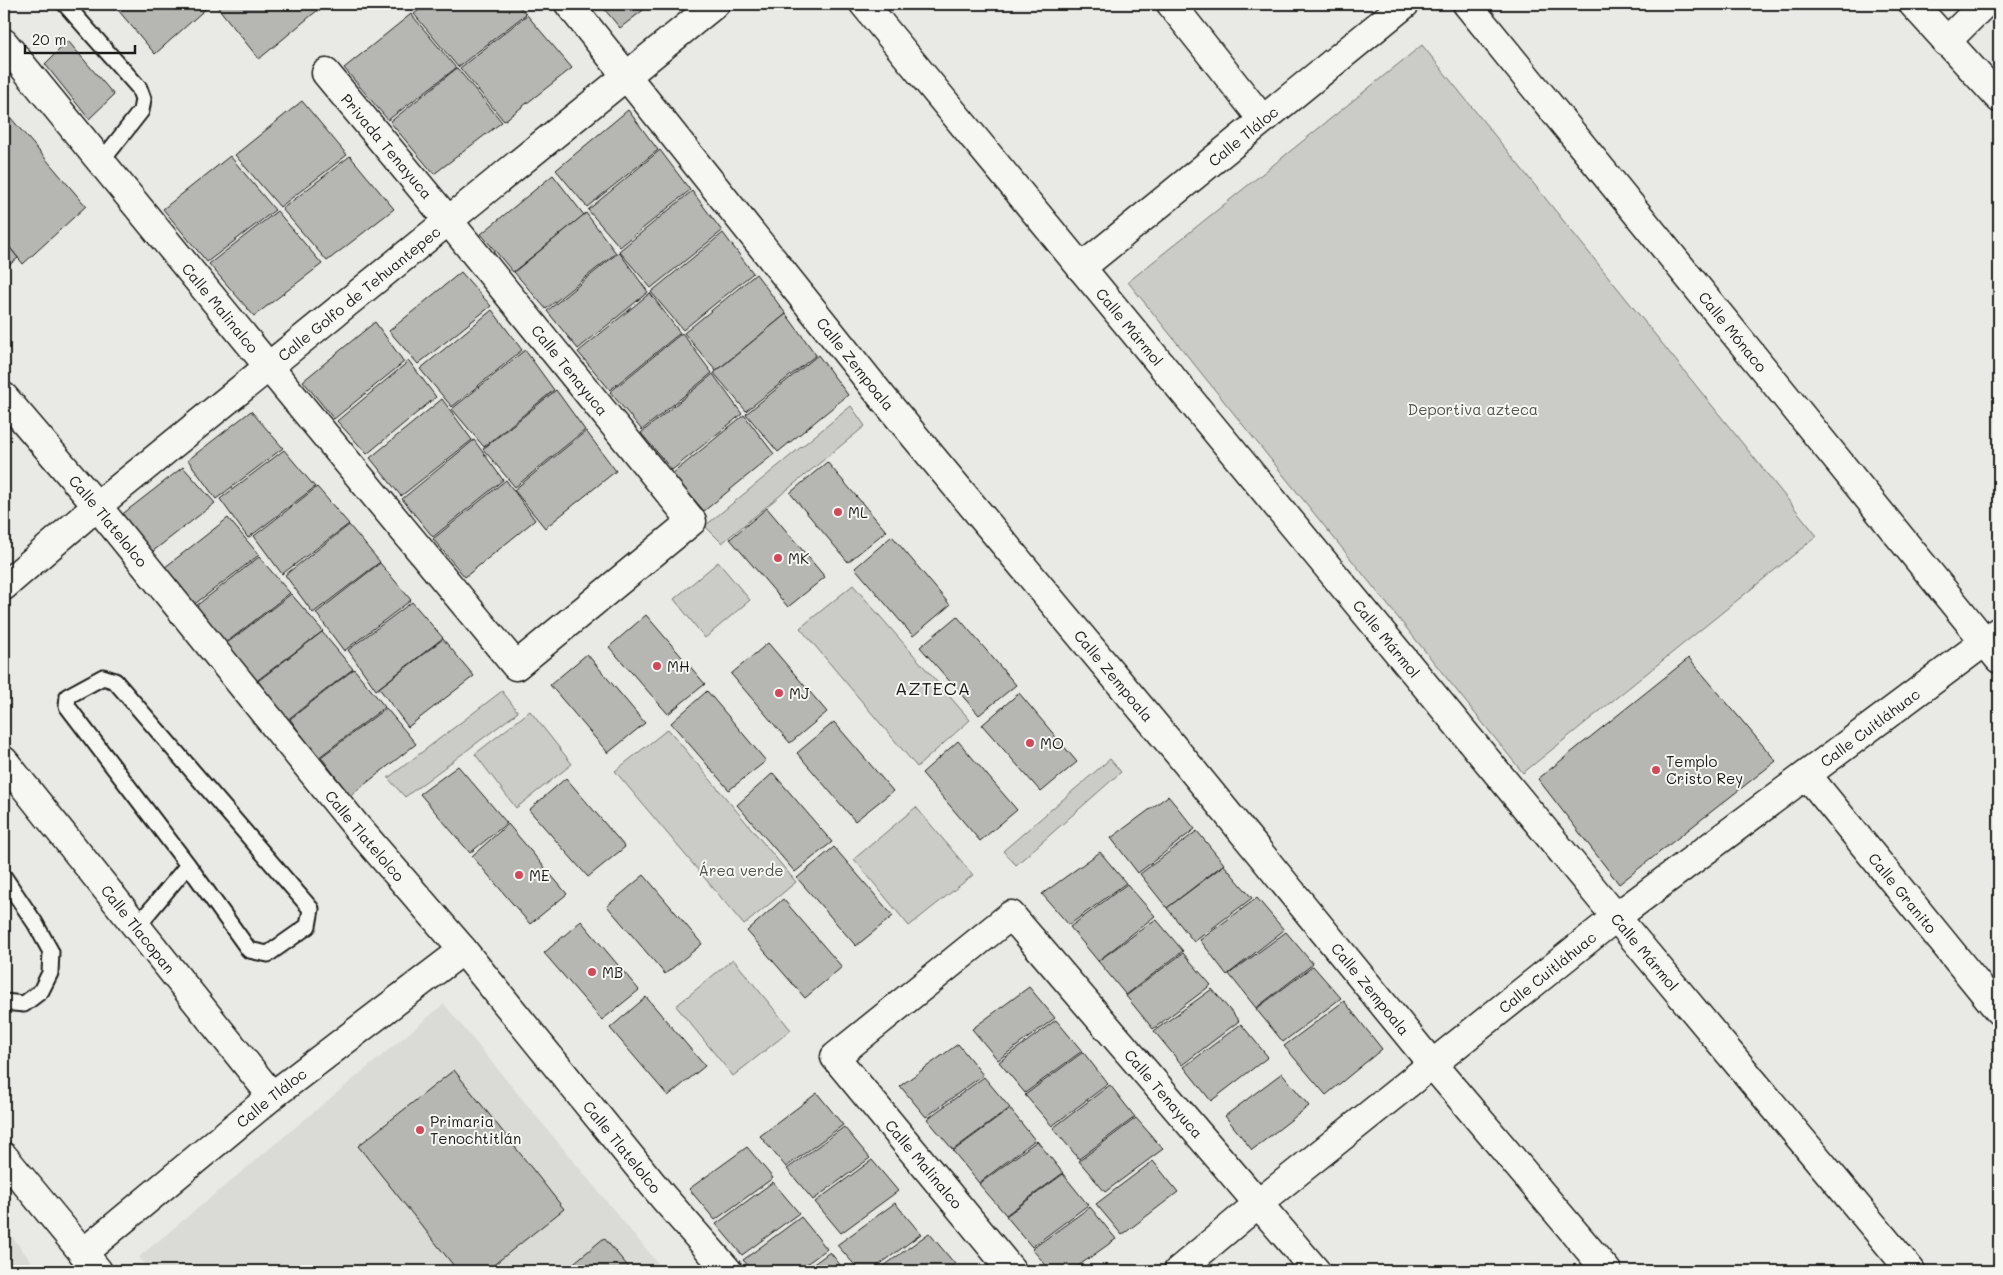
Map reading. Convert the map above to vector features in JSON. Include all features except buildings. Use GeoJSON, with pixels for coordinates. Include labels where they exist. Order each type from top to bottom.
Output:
{"type":"FeatureCollection","features":[{"type":"Feature","properties":{"kind":"street","name":"Calle Zempoala"},"geometry":{"type":"LineString","coordinates":[[569,4],[882,397],[1179,754],[1432,1064],[1607,1271]]}},
{"type":"Feature","properties":{"kind":"street","name":"Calle Golfo de Tehuantepec"},"geometry":{"type":"LineString","coordinates":[[4,586],[96,506],[447,219],[715,4]]}},
{"type":"Feature","properties":{"kind":"street","name":"Calle Mármol"},"geometry":{"type":"LineString","coordinates":[[864,4],[1616,917],[1911,1271]]}},
{"type":"Feature","properties":{"kind":"street"},"geometry":{"type":"LineString","coordinates":[[1171,4],[1262,120]]}},
{"type":"Feature","properties":{"kind":"street","name":"Calle Tláloc"},"geometry":{"type":"LineString","coordinates":[[1081,268],[1405,4]]}},
{"type":"Feature","properties":{"kind":"street","name":"Calle Mónaco"},"geometry":{"type":"LineString","coordinates":[[1467,4],[1995,644]]}},
{"type":"Feature","properties":{"kind":"street"},"geometry":{"type":"LineString","coordinates":[[1913,4],[1999,98]]}},
{"type":"Feature","properties":{"kind":"street"},"geometry":{"type":"LineString","coordinates":[[1946,42],[1984,4]]}},
{"type":"Feature","properties":{"kind":"street","name":"Calle Malinalco"},"geometry":{"type":"LineString","coordinates":[[4,43],[516,666]]}},
{"type":"Feature","properties":{"kind":"street","name":"Privada Tenayuca"},"geometry":{"type":"LineString","coordinates":[[326,74],[447,219]]}},
{"type":"Feature","properties":{"kind":"street","name":"Calle Tenayuca"},"geometry":{"type":"LineString","coordinates":[[447,219],[692,521],[516,666]]}},
{"type":"Feature","properties":{"kind":"street","name":"Calle Tlatelolco"},"geometry":{"type":"LineString","coordinates":[[4,397],[96,506],[356,826],[463,950],[663,1197],[728,1271]]}},
{"type":"Feature","properties":{"kind":"street","name":"Calle Cuitláhuac"},"geometry":{"type":"LineString","coordinates":[[1178,1271],[1259,1203],[1616,917],[1807,775],[1995,644]]}},
{"type":"Feature","properties":{"kind":"street","name":"Calle Tlacopan"},"geometry":{"type":"LineString","coordinates":[[4,761],[272,1096]]}},
{"type":"Feature","properties":{"kind":"street","name":"Calle Granito"},"geometry":{"type":"LineString","coordinates":[[1807,775],[1999,1011]]}},
{"type":"Feature","properties":{"kind":"street","name":"Calle Malinalco"},"geometry":{"type":"LineString","coordinates":[[1011,915],[835,1057],[1012,1271]]}},
{"type":"Feature","properties":{"kind":"street","name":"Calle Tenayuca"},"geometry":{"type":"LineString","coordinates":[[1011,915],[1316,1271]]}},
{"type":"Feature","properties":{"kind":"street","name":"Calle Tláloc"},"geometry":{"type":"LineString","coordinates":[[91,1262],[272,1096],[463,950]]}},
{"type":"Feature","properties":{"kind":"street"},"geometry":{"type":"LineString","coordinates":[[4,1157],[91,1262]]}},
{"type":"Feature","properties":{"kind":"lane"},"geometry":{"type":"LineString","coordinates":[[65,4],[139,88],[143,99],[141,111],[101,162]]}},
{"type":"Feature","properties":{"kind":"lane"},"geometry":{"type":"LineString","coordinates":[[103,677],[115,681],[310,909],[308,926],[268,954],[249,950],[188,864],[67,706],[68,696],[103,677]]}},
{"type":"Feature","properties":{"kind":"lane"},"geometry":{"type":"LineString","coordinates":[[138,929],[148,913],[188,864]]}},
{"type":"Feature","properties":{"kind":"lane"},"geometry":{"type":"LineString","coordinates":[[4,877],[35,923],[51,952],[50,972],[41,991],[24,1004],[4,1002]]}},
{"type":"Feature","properties":{"kind":"shaded area","name":"Primaria Tenochtitlán"},"geometry":{"type":"Polygon","coordinates":[[[444,1004],[664,1271],[151,1271],[139,1257],[444,1004]]]}},
{"type":"Feature","properties":{"kind":"shaded area"},"geometry":{"type":"Polygon","coordinates":[[[4,1227],[39,1271],[4,1271],[4,1227]]]}},
{"type":"Feature","properties":{"kind":"green space","name":"Deportiva azteca"},"geometry":{"type":"Polygon","coordinates":[[[1422,45],[1817,536],[1523,773],[1128,282],[1422,45]]]}},
{"type":"Feature","properties":{"kind":"green space"},"geometry":{"type":"Polygon","coordinates":[[[851,406],[865,426],[722,543],[705,526],[851,406]]]}},
{"type":"Feature","properties":{"kind":"green space"},"geometry":{"type":"Polygon","coordinates":[[[718,562],[750,600],[705,638],[674,599],[718,562]]]}},
{"type":"Feature","properties":{"kind":"green space"},"geometry":{"type":"Polygon","coordinates":[[[853,585],[970,720],[917,767],[800,628],[853,585]]]}},
{"type":"Feature","properties":{"kind":"green space"},"geometry":{"type":"Polygon","coordinates":[[[502,691],[518,712],[405,797],[388,778],[502,691]]]}},
{"type":"Feature","properties":{"kind":"green space"},"geometry":{"type":"Polygon","coordinates":[[[530,711],[572,764],[516,808],[475,754],[530,711]]]}},
{"type":"Feature","properties":{"kind":"green space","name":"Área verde"},"geometry":{"type":"Polygon","coordinates":[[[668,729],[796,882],[744,925],[615,771],[668,729]]]}},
{"type":"Feature","properties":{"kind":"green space"},"geometry":{"type":"Polygon","coordinates":[[[1110,759],[1121,772],[1016,865],[1003,851],[1110,759]]]}},
{"type":"Feature","properties":{"kind":"green space"},"geometry":{"type":"Polygon","coordinates":[[[916,807],[973,875],[909,926],[854,859],[916,807]]]}},
{"type":"Feature","properties":{"kind":"green space"},"geometry":{"type":"Polygon","coordinates":[[[733,959],[791,1030],[733,1076],[676,1006],[733,959]]]}},
{"type":"Feature","properties":{"kind":"place","name":"ML"},"geometry":{"type":"Point","coordinates":[838,512]}},
{"type":"Feature","properties":{"kind":"place","name":"MK"},"geometry":{"type":"Point","coordinates":[778,558]}},
{"type":"Feature","properties":{"kind":"place","name":"MH"},"geometry":{"type":"Point","coordinates":[657,666]}},
{"type":"Feature","properties":{"kind":"place","name":"MJ"},"geometry":{"type":"Point","coordinates":[779,693]}},
{"type":"Feature","properties":{"kind":"place","name":"MO"},"geometry":{"type":"Point","coordinates":[1030,743]}},
{"type":"Feature","properties":{"kind":"place","name":"Templo Cristo Rey"},"geometry":{"type":"Point","coordinates":[1656,770]}},
{"type":"Feature","properties":{"kind":"place","name":"ME"},"geometry":{"type":"Point","coordinates":[519,875]}},
{"type":"Feature","properties":{"kind":"place","name":"MB"},"geometry":{"type":"Point","coordinates":[592,972]}},
{"type":"Feature","properties":{"kind":"place","name":"Primaria Tenochtitlán"},"geometry":{"type":"Point","coordinates":[420,1130]}},
{"type":"Feature","properties":{"kind":"district","name":"AZTECA"},"geometry":{"type":"Point","coordinates":[933,688]}}]}
